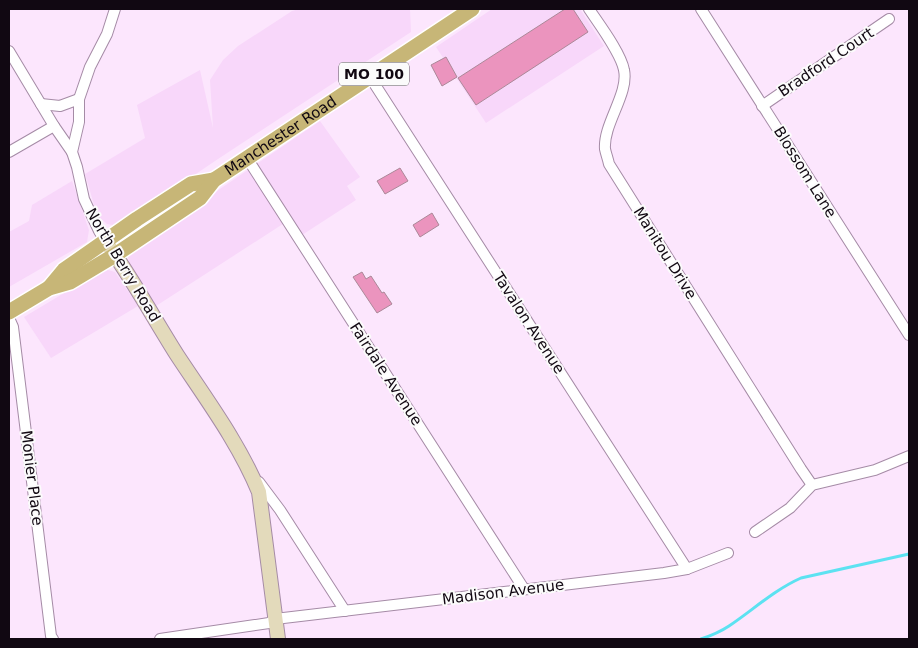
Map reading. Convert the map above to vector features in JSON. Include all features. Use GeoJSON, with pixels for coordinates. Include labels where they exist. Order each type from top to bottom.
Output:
{"type":"FeatureCollection","features":[{"type":"Feature","properties":{"kind":"main road","name":"Manchester Road"},"geometry":{"type":"LineString","coordinates":[[9,312],[49,288],[70,282],[115,255],[200,198],[214,180],[471,9]]}},
{"type":"Feature","properties":{"kind":"main road","name":"Manchester Road"},"geometry":{"type":"LineString","coordinates":[[49,288],[64,270],[137,219],[191,184],[214,180]]}},
{"type":"Feature","properties":{"kind":"main road","name":"North Berry Road"},"geometry":{"type":"LineString","coordinates":[[106,242],[241,453],[252,474],[259,492],[278,639]]}},
{"type":"Feature","properties":{"kind":"street","name":"North Berry Road"},"geometry":{"type":"LineString","coordinates":[[106,242],[99,232],[84,198],[72,152],[79,122],[79,100],[90,68],[107,34],[115,9]]}},
{"type":"Feature","properties":{"kind":"street","name":"Manitou Drive"},"geometry":{"type":"LineString","coordinates":[[589,9],[620,57],[625,70],[624,84],[606,136],[605,148],[609,164],[812,485]]}},
{"type":"Feature","properties":{"kind":"street","name":"Blossom Lane"},"geometry":{"type":"LineString","coordinates":[[701,9],[909,335]]}},
{"type":"Feature","properties":{"kind":"street","name":"Bradford Court"},"geometry":{"type":"LineString","coordinates":[[762,106],[889,19]]}},
{"type":"Feature","properties":{"kind":"street"},"geometry":{"type":"LineString","coordinates":[[9,51],[54,126],[72,152]]}},
{"type":"Feature","properties":{"kind":"street","name":"Tavalon Avenue"},"geometry":{"type":"LineString","coordinates":[[370,77],[688,569]]}},
{"type":"Feature","properties":{"kind":"street"},"geometry":{"type":"LineString","coordinates":[[41,104],[60,106],[79,100]]}},
{"type":"Feature","properties":{"kind":"street"},"geometry":{"type":"LineString","coordinates":[[9,152],[54,126]]}},
{"type":"Feature","properties":{"kind":"street","name":"Fairdale Avenue"},"geometry":{"type":"LineString","coordinates":[[248,158],[524,589]]}},
{"type":"Feature","properties":{"kind":"street","name":"Monier Place"},"geometry":{"type":"LineString","coordinates":[[9,318],[13,327],[52,639]]}},
{"type":"Feature","properties":{"kind":"street"},"geometry":{"type":"LineString","coordinates":[[755,532],[790,508],[812,485],[875,470],[909,456]]}},
{"type":"Feature","properties":{"kind":"street","name":"North Berry Road"},"geometry":{"type":"LineString","coordinates":[[252,474],[280,510],[345,611]]}},
{"type":"Feature","properties":{"kind":"street","name":"Madison Avenue"},"geometry":{"type":"LineString","coordinates":[[160,639],[269,623],[275,619],[688,569],[728,553]]}},
{"type":"Feature","properties":{"kind":"shaded area"},"geometry":{"type":"Polygon","coordinates":[[[299,9],[410,9],[411,32],[119,226],[107,224],[97,215],[85,174],[145,138],[137,105],[200,70],[213,128],[210,80],[223,60],[238,46],[292,11],[299,9]]]}},
{"type":"Feature","properties":{"kind":"shaded area"},"geometry":{"type":"Polygon","coordinates":[[[492,9],[580,9],[604,46],[486,123],[436,47],[492,9]]]}},
{"type":"Feature","properties":{"kind":"shaded area"},"geometry":{"type":"Polygon","coordinates":[[[320,121],[360,177],[347,186],[356,200],[302,235],[289,220],[156,306],[129,265],[128,256],[133,248],[320,121]]]}},
{"type":"Feature","properties":{"kind":"shaded area"},"geometry":{"type":"Polygon","coordinates":[[[72,181],[89,230],[87,242],[9,287],[9,232],[29,221],[32,205],[72,181]]]}},
{"type":"Feature","properties":{"kind":"shaded area"},"geometry":{"type":"Polygon","coordinates":[[[101,271],[115,272],[138,306],[51,358],[24,317],[101,271]]]}},
{"type":"Feature","properties":{"kind":"building"},"geometry":{"type":"Polygon","coordinates":[[[565,9],[573,9],[588,32],[476,105],[458,78],[565,9]]]}},
{"type":"Feature","properties":{"kind":"building"},"geometry":{"type":"Polygon","coordinates":[[[446,57],[457,77],[442,86],[431,65],[446,57]]]}},
{"type":"Feature","properties":{"kind":"building"},"geometry":{"type":"Polygon","coordinates":[[[400,168],[408,181],[385,194],[377,181],[400,168]]]}},
{"type":"Feature","properties":{"kind":"building"},"geometry":{"type":"Polygon","coordinates":[[[432,213],[439,225],[420,237],[413,225],[432,213]]]}},
{"type":"Feature","properties":{"kind":"building"},"geometry":{"type":"Polygon","coordinates":[[[362,272],[366,279],[371,276],[392,304],[377,313],[353,277],[362,272]]]}},
{"type":"Feature","properties":{"kind":"waterway"},"geometry":{"type":"LineString","coordinates":[[701,639],[726,628],[773,594],[801,578],[909,554]]}}]}
